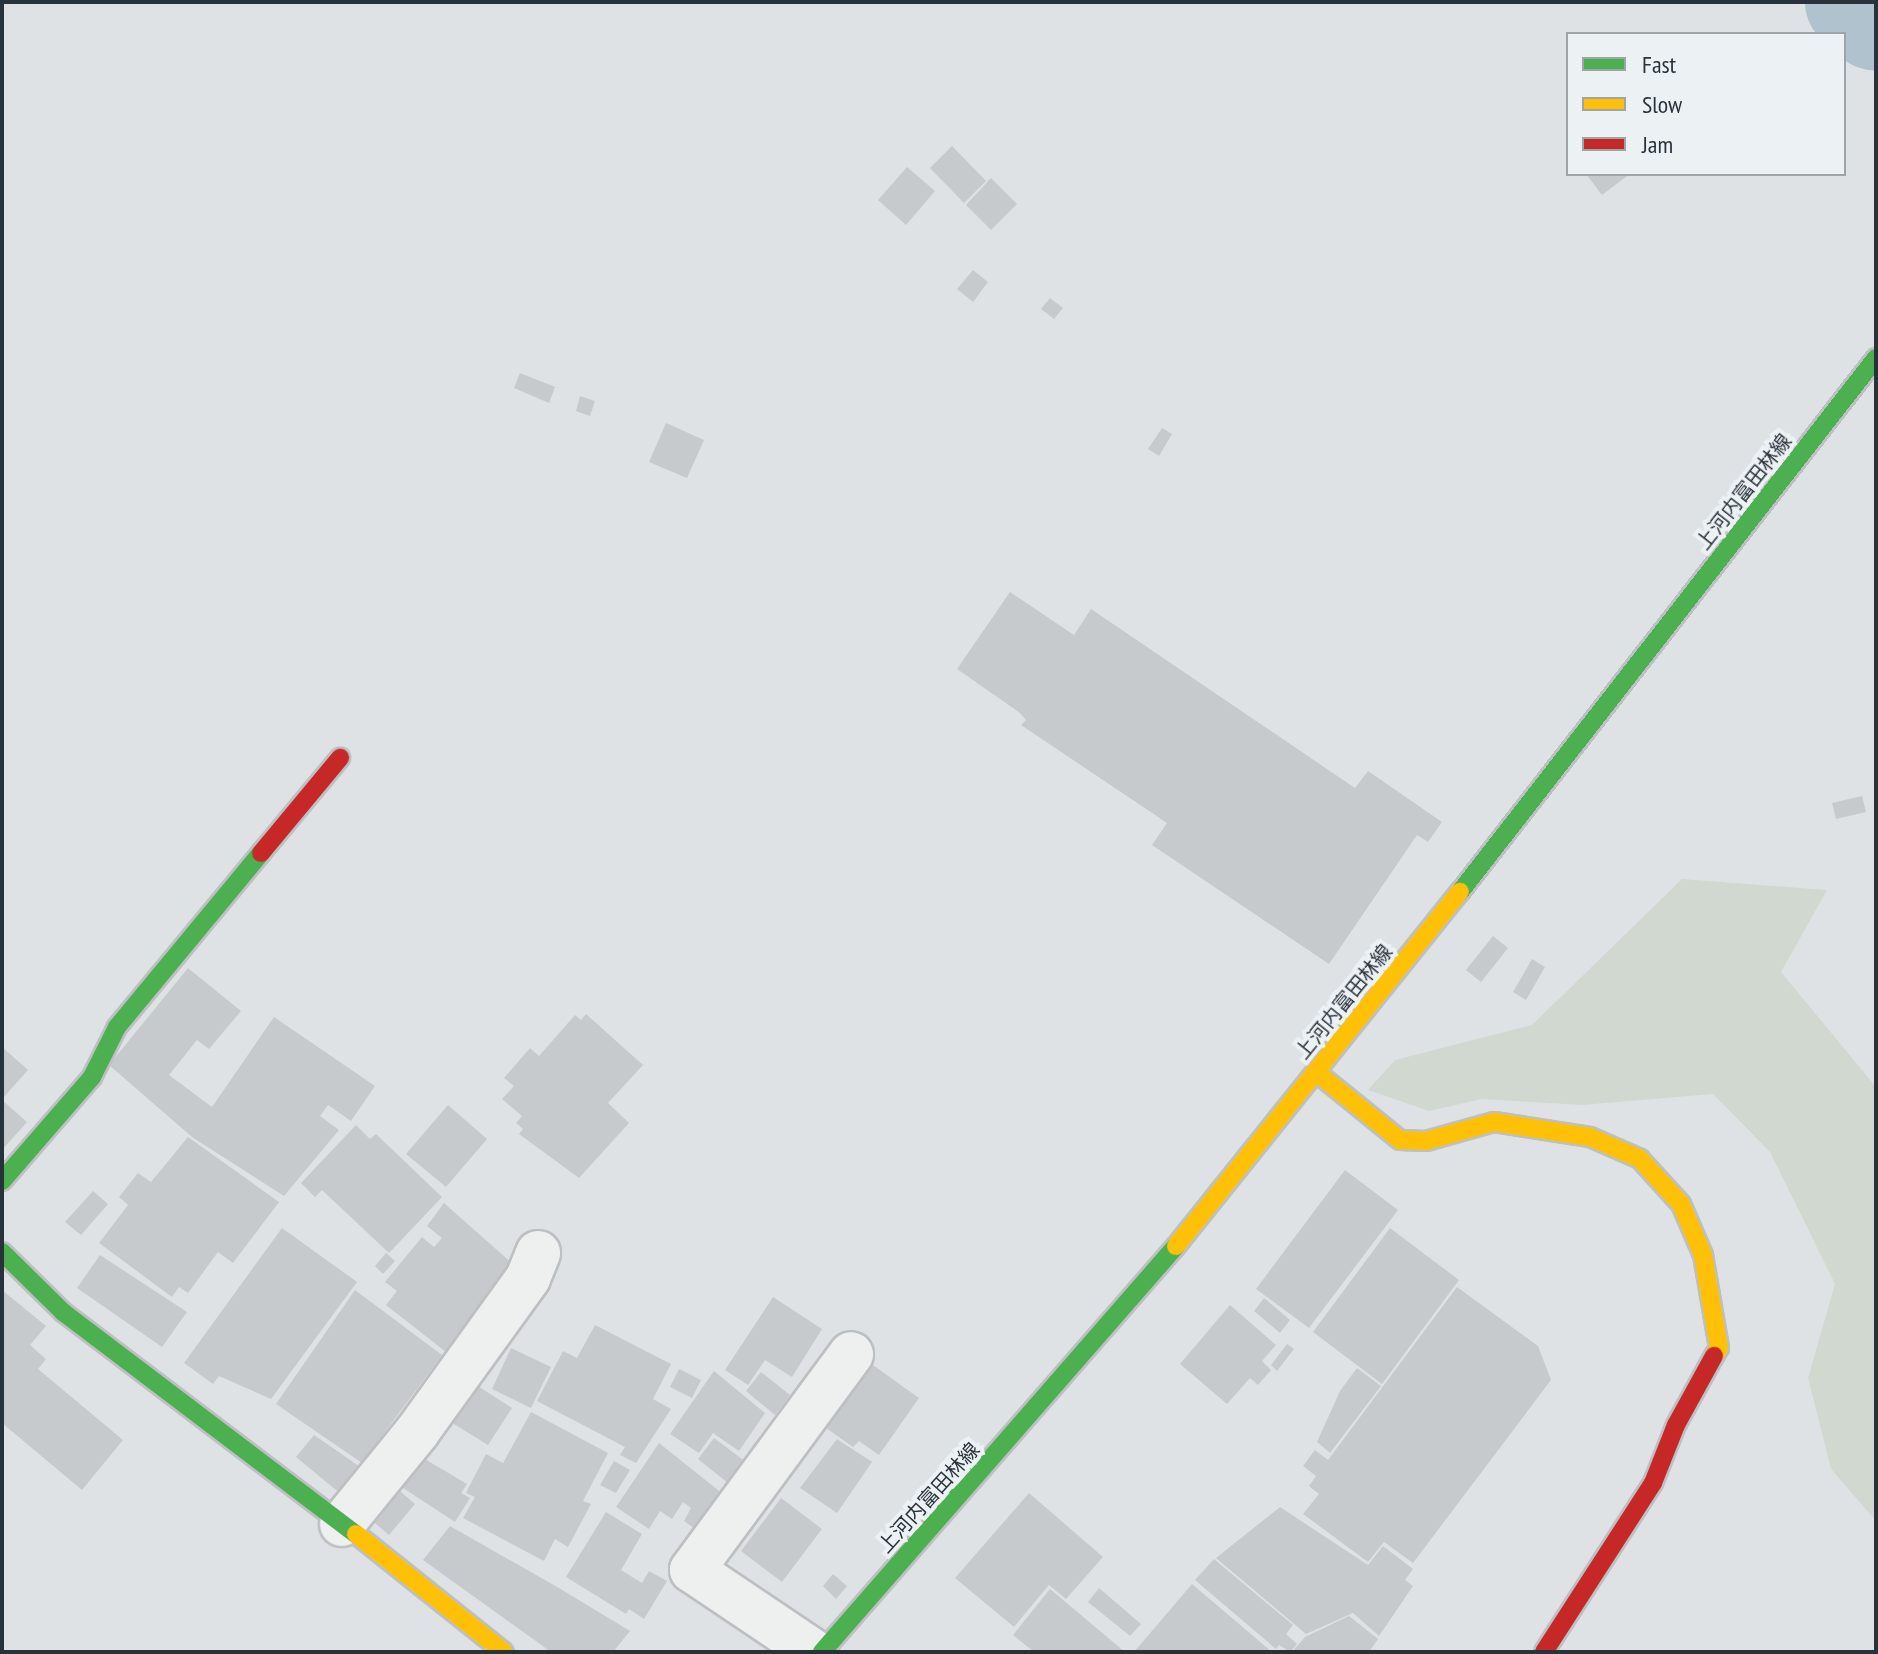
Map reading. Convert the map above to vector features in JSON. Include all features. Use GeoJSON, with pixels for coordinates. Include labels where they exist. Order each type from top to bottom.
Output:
{"type":"FeatureCollection","features":[{"type":"Feature","properties":{"kind":"street","name":"上河内富田林線"},"geometry":{"type":"LineString","coordinates":[[822,1652],[1120,1316],[1316,1072],[1876,358]]}},
{"type":"Feature","properties":{"kind":"street"},"geometry":{"type":"LineString","coordinates":[[2,1181],[92,1077],[117,1027],[340,758]]}},
{"type":"Feature","properties":{"kind":"street"},"geometry":{"type":"LineString","coordinates":[[1316,1072],[1400,1140],[1426,1141],[1494,1122],[1590,1137],[1640,1159],[1681,1204],[1703,1255],[1719,1348],[1676,1425],[1653,1483],[1544,1652]]}},
{"type":"Feature","properties":{"kind":"street"},"geometry":{"type":"LineString","coordinates":[[2,1252],[63,1312],[342,1524],[504,1652]]}},
{"type":"Feature","properties":{"kind":"street"},"geometry":{"type":"LineString","coordinates":[[342,1524],[417,1432],[528,1278],[538,1253]]}},
{"type":"Feature","properties":{"kind":"street"},"geometry":{"type":"LineString","coordinates":[[814,1652],[692,1570],[851,1354]]}},
{"type":"Feature","properties":{"kind":"shaded area"},"geometry":{"type":"Polygon","coordinates":[[[1682,879],[1827,890],[1781,972],[1876,1087],[1876,1521],[1831,1469],[1808,1378],[1835,1284],[1770,1152],[1713,1094],[1582,1105],[1482,1099],[1429,1111],[1368,1090],[1395,1060],[1532,1025],[1682,879]]]}},
{"type":"Feature","properties":{"kind":"building"},"geometry":{"type":"Polygon","coordinates":[[[952,146],[986,181],[964,203],[930,168],[952,146]]]}},
{"type":"Feature","properties":{"kind":"building"},"geometry":{"type":"Polygon","coordinates":[[[907,167],[935,191],[906,225],[878,200],[907,167]]]}},
{"type":"Feature","properties":{"kind":"building"},"geometry":{"type":"Polygon","coordinates":[[[1588,176],[1627,176],[1602,195],[1588,176]]]}},
{"type":"Feature","properties":{"kind":"building"},"geometry":{"type":"Polygon","coordinates":[[[991,178],[1017,204],[991,230],[966,205],[991,178]]]}},
{"type":"Feature","properties":{"kind":"building"},"geometry":{"type":"Polygon","coordinates":[[[973,270],[988,282],[973,302],[957,289],[973,270]]]}},
{"type":"Feature","properties":{"kind":"building"},"geometry":{"type":"Polygon","coordinates":[[[1050,298],[1063,308],[1054,319],[1041,309],[1050,298]]]}},
{"type":"Feature","properties":{"kind":"building"},"geometry":{"type":"Polygon","coordinates":[[[520,373],[555,387],[549,403],[514,388],[520,373]]]}},
{"type":"Feature","properties":{"kind":"building"},"geometry":{"type":"Polygon","coordinates":[[[580,396],[595,401],[590,416],[576,411],[580,396]]]}},
{"type":"Feature","properties":{"kind":"building"},"geometry":{"type":"Polygon","coordinates":[[[666,423],[704,440],[687,478],[649,462],[666,423]]]}},
{"type":"Feature","properties":{"kind":"building"},"geometry":{"type":"Polygon","coordinates":[[[1162,428],[1172,434],[1159,456],[1148,449],[1162,428]]]}},
{"type":"Feature","properties":{"kind":"building"},"geometry":{"type":"Polygon","coordinates":[[[1010,592],[1074,635],[1091,609],[1355,788],[1368,771],[1442,822],[1428,842],[1417,835],[1329,964],[1152,845],[1167,823],[1021,725],[1026,720],[1020,713],[957,669],[1010,592]]]}},
{"type":"Feature","properties":{"kind":"building"},"geometry":{"type":"Polygon","coordinates":[[[1862,796],[1866,812],[1836,819],[1832,803],[1862,796]]]}},
{"type":"Feature","properties":{"kind":"building"},"geometry":{"type":"Polygon","coordinates":[[[1493,936],[1508,948],[1481,982],[1466,970],[1493,936]]]}},
{"type":"Feature","properties":{"kind":"building"},"geometry":{"type":"Polygon","coordinates":[[[1532,959],[1545,967],[1526,1000],[1513,992],[1532,959]]]}},
{"type":"Feature","properties":{"kind":"building"},"geometry":{"type":"Polygon","coordinates":[[[188,968],[241,1011],[209,1049],[197,1040],[169,1075],[212,1107],[274,1017],[375,1086],[351,1121],[328,1105],[320,1116],[339,1130],[284,1196],[192,1137],[109,1065],[188,968]]]}},
{"type":"Feature","properties":{"kind":"building"},"geometry":{"type":"Polygon","coordinates":[[[586,1014],[643,1065],[608,1103],[629,1123],[579,1178],[519,1134],[523,1129],[516,1123],[522,1116],[502,1099],[514,1086],[504,1078],[530,1048],[539,1056],[575,1015],[581,1020],[586,1014]]]}},
{"type":"Feature","properties":{"kind":"building"},"geometry":{"type":"Polygon","coordinates":[[[2,1047],[28,1070],[2,1099],[2,1047]]]}},
{"type":"Feature","properties":{"kind":"building"},"geometry":{"type":"Polygon","coordinates":[[[2,1100],[27,1122],[2,1150],[2,1100]]]}},
{"type":"Feature","properties":{"kind":"building"},"geometry":{"type":"Polygon","coordinates":[[[448,1105],[487,1139],[446,1187],[406,1154],[448,1105]]]}},
{"type":"Feature","properties":{"kind":"building"},"geometry":{"type":"Polygon","coordinates":[[[356,1125],[370,1139],[376,1134],[442,1197],[389,1253],[322,1190],[315,1197],[301,1183],[356,1125]]]}},
{"type":"Feature","properties":{"kind":"building"},"geometry":{"type":"Polygon","coordinates":[[[188,1137],[279,1202],[233,1263],[218,1252],[188,1293],[179,1287],[172,1297],[99,1243],[128,1205],[119,1197],[138,1173],[151,1182],[188,1137]]]}},
{"type":"Feature","properties":{"kind":"building"},"geometry":{"type":"Polygon","coordinates":[[[1345,1170],[1398,1210],[1309,1328],[1256,1289],[1345,1170]]]}},
{"type":"Feature","properties":{"kind":"building"},"geometry":{"type":"Polygon","coordinates":[[[93,1191],[108,1204],[81,1235],[65,1222],[93,1191]]]}},
{"type":"Feature","properties":{"kind":"building"},"geometry":{"type":"Polygon","coordinates":[[[444,1203],[515,1266],[446,1352],[386,1305],[397,1291],[385,1282],[422,1237],[434,1247],[442,1238],[427,1226],[444,1203]]]}},
{"type":"Feature","properties":{"kind":"building"},"geometry":{"type":"Polygon","coordinates":[[[282,1228],[357,1282],[271,1399],[219,1376],[213,1384],[184,1363],[282,1228]]]}},
{"type":"Feature","properties":{"kind":"building"},"geometry":{"type":"Polygon","coordinates":[[[1390,1228],[1459,1280],[1382,1384],[1313,1332],[1390,1228]]]}},
{"type":"Feature","properties":{"kind":"building"},"geometry":{"type":"Polygon","coordinates":[[[386,1253],[395,1261],[383,1274],[375,1266],[386,1253]]]}},
{"type":"Feature","properties":{"kind":"building"},"geometry":{"type":"Polygon","coordinates":[[[100,1255],[187,1312],[162,1347],[77,1288],[100,1255]]]}},
{"type":"Feature","properties":{"kind":"building"},"geometry":{"type":"Polygon","coordinates":[[[1457,1287],[1538,1346],[1551,1380],[1413,1563],[1384,1542],[1368,1562],[1303,1514],[1319,1494],[1309,1486],[1316,1476],[1303,1466],[1315,1450],[1328,1460],[1457,1287]]]}},
{"type":"Feature","properties":{"kind":"building"},"geometry":{"type":"Polygon","coordinates":[[[2,1290],[46,1326],[30,1345],[46,1359],[38,1369],[123,1440],[82,1490],[2,1423],[2,1290]]]}},
{"type":"Feature","properties":{"kind":"building"},"geometry":{"type":"Polygon","coordinates":[[[355,1290],[442,1355],[362,1463],[276,1404],[355,1290]]]}},
{"type":"Feature","properties":{"kind":"building"},"geometry":{"type":"Polygon","coordinates":[[[773,1297],[822,1329],[792,1377],[765,1360],[748,1385],[725,1370],[773,1297]]]}},
{"type":"Feature","properties":{"kind":"building"},"geometry":{"type":"Polygon","coordinates":[[[1264,1298],[1290,1320],[1280,1333],[1254,1311],[1264,1298]]]}},
{"type":"Feature","properties":{"kind":"building"},"geometry":{"type":"Polygon","coordinates":[[[1230,1305],[1276,1345],[1262,1361],[1271,1370],[1258,1385],[1250,1378],[1227,1404],[1180,1364],[1230,1305]]]}},
{"type":"Feature","properties":{"kind":"building"},"geometry":{"type":"Polygon","coordinates":[[[595,1325],[671,1364],[653,1399],[671,1409],[636,1463],[620,1455],[625,1447],[537,1401],[563,1351],[577,1358],[595,1325]]]}},
{"type":"Feature","properties":{"kind":"building"},"geometry":{"type":"Polygon","coordinates":[[[1287,1344],[1294,1349],[1277,1371],[1271,1365],[1287,1344]]]}},
{"type":"Feature","properties":{"kind":"building"},"geometry":{"type":"Polygon","coordinates":[[[511,1348],[551,1367],[531,1408],[492,1389],[511,1348]]]}},
{"type":"Feature","properties":{"kind":"building"},"geometry":{"type":"Polygon","coordinates":[[[870,1363],[919,1398],[879,1455],[859,1441],[853,1447],[826,1428],[870,1363]]]}},
{"type":"Feature","properties":{"kind":"building"},"geometry":{"type":"Polygon","coordinates":[[[1357,1368],[1381,1386],[1330,1453],[1317,1442],[1340,1391],[1357,1368]]]}},
{"type":"Feature","properties":{"kind":"building"},"geometry":{"type":"Polygon","coordinates":[[[679,1369],[701,1380],[692,1398],[670,1387],[679,1369]]]}},
{"type":"Feature","properties":{"kind":"building"},"geometry":{"type":"Polygon","coordinates":[[[714,1371],[765,1413],[739,1451],[713,1433],[699,1453],[670,1434],[714,1371]]]}},
{"type":"Feature","properties":{"kind":"building"},"geometry":{"type":"Polygon","coordinates":[[[761,1372],[790,1395],[775,1415],[746,1391],[761,1372]]]}},
{"type":"Feature","properties":{"kind":"building"},"geometry":{"type":"Polygon","coordinates":[[[473,1383],[512,1408],[488,1445],[449,1421],[473,1383]]]}},
{"type":"Feature","properties":{"kind":"building"},"geometry":{"type":"Polygon","coordinates":[[[531,1412],[608,1453],[583,1501],[591,1504],[568,1547],[555,1539],[544,1561],[463,1518],[475,1497],[466,1493],[486,1454],[503,1463],[531,1412]]]}},
{"type":"Feature","properties":{"kind":"building"},"geometry":{"type":"Polygon","coordinates":[[[314,1435],[369,1473],[348,1500],[296,1457],[314,1435]]]}},
{"type":"Feature","properties":{"kind":"building"},"geometry":{"type":"Polygon","coordinates":[[[714,1438],[746,1462],[729,1484],[698,1459],[714,1438]]]}},
{"type":"Feature","properties":{"kind":"building"},"geometry":{"type":"Polygon","coordinates":[[[837,1439],[872,1462],[837,1513],[800,1488],[837,1439]]]}},
{"type":"Feature","properties":{"kind":"building"},"geometry":{"type":"Polygon","coordinates":[[[659,1443],[723,1494],[699,1532],[684,1521],[691,1508],[683,1502],[672,1519],[660,1511],[649,1529],[616,1507],[659,1443]]]}},
{"type":"Feature","properties":{"kind":"building"},"geometry":{"type":"Polygon","coordinates":[[[418,1455],[467,1484],[461,1493],[470,1498],[455,1522],[400,1486],[418,1455]]]}},
{"type":"Feature","properties":{"kind":"building"},"geometry":{"type":"Polygon","coordinates":[[[614,1461],[630,1470],[616,1493],[600,1485],[614,1461]]]}},
{"type":"Feature","properties":{"kind":"building"},"geometry":{"type":"Polygon","coordinates":[[[394,1486],[415,1504],[389,1535],[369,1518],[394,1486]]]}},
{"type":"Feature","properties":{"kind":"building"},"geometry":{"type":"Polygon","coordinates":[[[1029,1493],[1103,1557],[1066,1599],[1049,1585],[1014,1627],[955,1578],[1029,1493]]]}},
{"type":"Feature","properties":{"kind":"building"},"geometry":{"type":"Polygon","coordinates":[[[781,1498],[822,1529],[782,1582],[741,1551],[781,1498]]]}},
{"type":"Feature","properties":{"kind":"building"},"geometry":{"type":"Polygon","coordinates":[[[1280,1507],[1368,1565],[1383,1546],[1413,1569],[1405,1580],[1413,1586],[1379,1636],[1353,1613],[1306,1634],[1216,1558],[1280,1507]]]}},
{"type":"Feature","properties":{"kind":"building"},"geometry":{"type":"Polygon","coordinates":[[[606,1512],[642,1534],[621,1570],[642,1583],[649,1571],[667,1581],[644,1619],[629,1609],[626,1614],[566,1577],[606,1512]]]}},
{"type":"Feature","properties":{"kind":"building"},"geometry":{"type":"Polygon","coordinates":[[[450,1526],[630,1631],[613,1652],[551,1652],[423,1560],[450,1526]]]}},
{"type":"Feature","properties":{"kind":"building"},"geometry":{"type":"Polygon","coordinates":[[[1214,1559],[1293,1625],[1286,1634],[1297,1644],[1290,1652],[1279,1645],[1276,1649],[1195,1580],[1214,1559]]]}},
{"type":"Feature","properties":{"kind":"building"},"geometry":{"type":"Polygon","coordinates":[[[833,1574],[847,1586],[836,1599],[823,1586],[833,1574]]]}},
{"type":"Feature","properties":{"kind":"building"},"geometry":{"type":"Polygon","coordinates":[[[1192,1584],[1272,1652],[1134,1652],[1192,1584]]]}},
{"type":"Feature","properties":{"kind":"building"},"geometry":{"type":"Polygon","coordinates":[[[1099,1588],[1141,1624],[1130,1636],[1088,1602],[1099,1588]]]}},
{"type":"Feature","properties":{"kind":"building"},"geometry":{"type":"Polygon","coordinates":[[[1050,1589],[1125,1652],[1034,1652],[1013,1635],[1050,1589]]]}},
{"type":"Feature","properties":{"kind":"building"},"geometry":{"type":"Polygon","coordinates":[[[1349,1616],[1378,1639],[1369,1652],[1292,1652],[1305,1637],[1349,1616]]]}},
{"type":"Feature","properties":{"kind":"waterway"},"geometry":{"type":"LineString","coordinates":[[1855,2],[1876,21]]}},
{"type":"Feature","properties":{"kind":"traffic: fast"},"geometry":{"type":"LineString","coordinates":[[1460,892],[1876,358]]}},
{"type":"Feature","properties":{"kind":"traffic: fast"},"geometry":{"type":"LineString","coordinates":[[2,1181],[92,1077],[117,1027],[261,853]]}},
{"type":"Feature","properties":{"kind":"traffic: fast"},"geometry":{"type":"LineString","coordinates":[[822,1652],[1176,1246]]}},
{"type":"Feature","properties":{"kind":"traffic: fast"},"geometry":{"type":"LineString","coordinates":[[2,1252],[63,1312],[356,1534]]}},
{"type":"Feature","properties":{"kind":"traffic: slow"},"geometry":{"type":"LineString","coordinates":[[1176,1246],[1460,892]]}},
{"type":"Feature","properties":{"kind":"traffic: slow"},"geometry":{"type":"LineString","coordinates":[[1316,1072],[1400,1140],[1426,1141],[1494,1122],[1590,1137],[1640,1159],[1681,1204],[1703,1255],[1719,1348],[1714,1356]]}},
{"type":"Feature","properties":{"kind":"traffic: slow"},"geometry":{"type":"LineString","coordinates":[[356,1534],[504,1652]]}},
{"type":"Feature","properties":{"kind":"traffic: jam"},"geometry":{"type":"LineString","coordinates":[[261,853],[340,758]]}},
{"type":"Feature","properties":{"kind":"traffic: jam"},"geometry":{"type":"LineString","coordinates":[[1544,1652],[1653,1483],[1676,1425],[1714,1356]]}}]}
